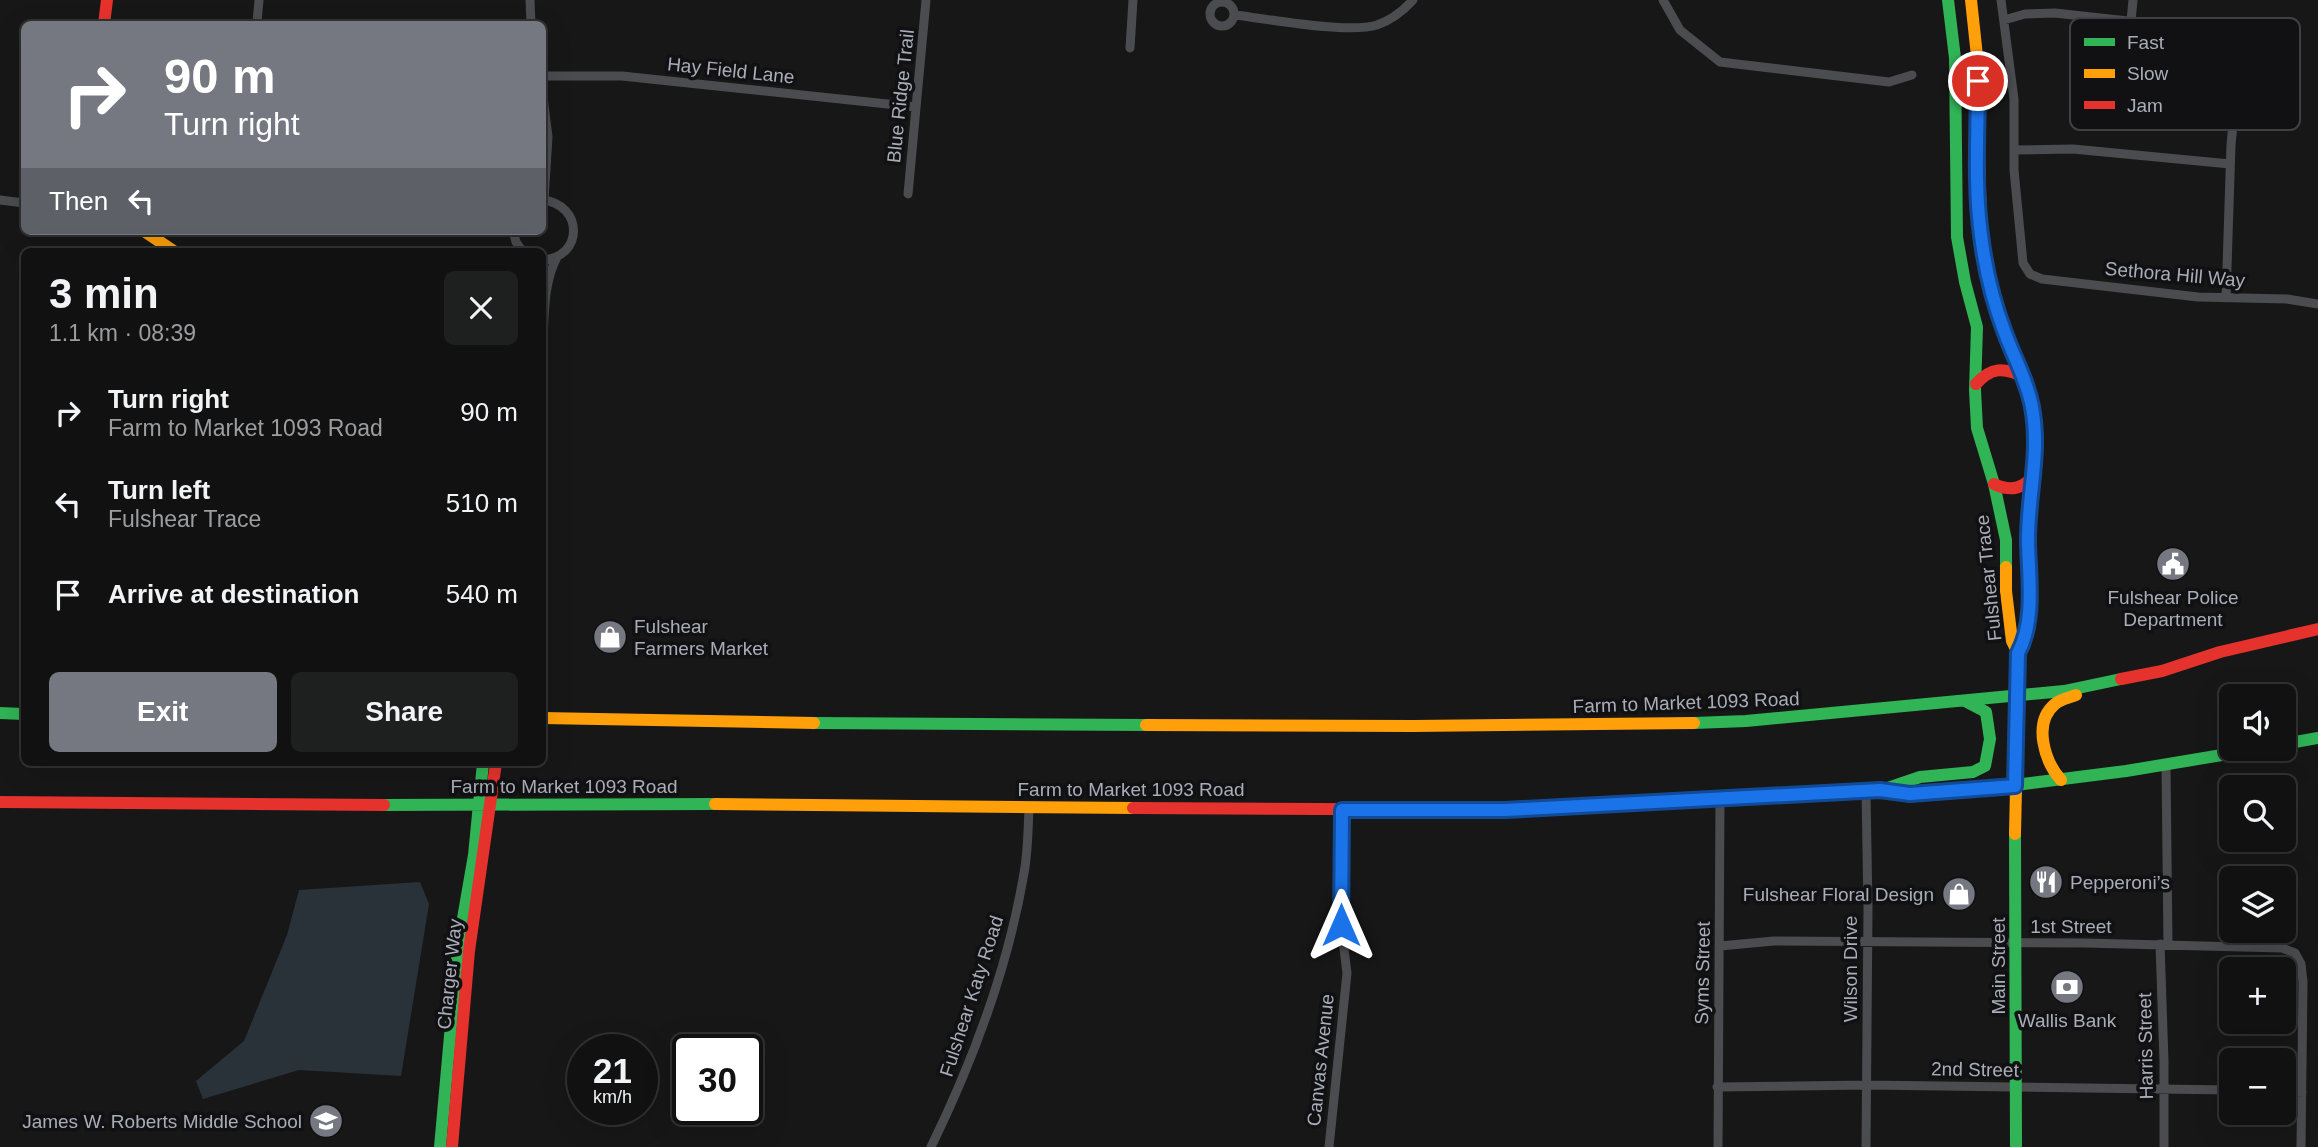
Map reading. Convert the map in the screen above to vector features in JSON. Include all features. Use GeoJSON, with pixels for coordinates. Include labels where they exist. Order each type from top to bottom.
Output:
{"type":"FeatureCollection","features":[{"type":"Feature","properties":{"kind":"main road"},"geometry":{"type":"LineString","coordinates":[[104,21],[107,0]]}},
{"type":"Feature","properties":{"kind":"main road","name":"Fulshear Trace"},"geometry":{"type":"LineString","coordinates":[[1948,0],[1955,58],[1956,212],[1960,258],[1977,327],[1975,385],[1980,441],[1994,484],[2006,540],[2006,592],[2012,641],[2018,653],[2015,786]]}},
{"type":"Feature","properties":{"kind":"main road","name":"Fulshear Trace"},"geometry":{"type":"LineString","coordinates":[[1971,0],[1977,56],[1980,234],[2004,331],[2024,377],[2034,421],[2035,474],[2028,520],[2029,603],[2025,641],[2018,653]]}},
{"type":"Feature","properties":{"kind":"main road"},"geometry":{"type":"LineString","coordinates":[[150,235],[169,248]]}},
{"type":"Feature","properties":{"kind":"main road"},"geometry":{"type":"LineString","coordinates":[[1975,385],[1985,373],[1997,369],[2010,370],[2024,377]]}},
{"type":"Feature","properties":{"kind":"main road"},"geometry":{"type":"LineString","coordinates":[[1994,484],[2004,489],[2022,488],[2035,474]]}},
{"type":"Feature","properties":{"kind":"main road","name":"Farm to Market 1093 Road"},"geometry":{"type":"LineString","coordinates":[[546,718],[802,723],[1628,725],[1746,721],[1855,713],[2064,691],[2162,671],[2220,652],[2318,629]]}},
{"type":"Feature","properties":{"kind":"main road"},"geometry":{"type":"LineString","coordinates":[[2061,780],[2049,765],[2044,752],[2045,720],[2049,710],[2058,702],[2103,684]]}},
{"type":"Feature","properties":{"kind":"main road"},"geometry":{"type":"LineString","coordinates":[[1880,790],[1920,776],[1973,772],[1985,766],[1990,750],[1991,731],[1986,712],[1964,700]]}},
{"type":"Feature","properties":{"kind":"main road"},"geometry":{"type":"LineString","coordinates":[[0,713],[21,714]]}},
{"type":"Feature","properties":{"kind":"main road"},"geometry":{"type":"LineString","coordinates":[[2296,742],[2318,738]]}},
{"type":"Feature","properties":{"kind":"main road","name":"Farm to Market 1093 Road"},"geometry":{"type":"LineString","coordinates":[[0,802],[478,806],[794,804],[1505,810],[1880,790],[1910,794],[2015,786],[2219,756]]}},
{"type":"Feature","properties":{"kind":"main road","name":"Charger Way"},"geometry":{"type":"LineString","coordinates":[[440,1147],[458,947],[474,855],[484,766]]}},
{"type":"Feature","properties":{"kind":"main road","name":"Charger Way"},"geometry":{"type":"LineString","coordinates":[[452,1147],[469,951],[496,766]]}},
{"type":"Feature","properties":{"kind":"main road","name":"Main Street"},"geometry":{"type":"LineString","coordinates":[[2015,786],[2016,1147]]}},
{"type":"Feature","properties":{"kind":"street"},"geometry":{"type":"LineString","coordinates":[[259,0],[260,21]]}},
{"type":"Feature","properties":{"kind":"street"},"geometry":{"type":"LineString","coordinates":[[530,0],[531,21]]}},
{"type":"Feature","properties":{"kind":"street","name":"Blue Ridge Trail"},"geometry":{"type":"LineString","coordinates":[[908,194],[926,0]]}},
{"type":"Feature","properties":{"kind":"street"},"geometry":{"type":"LineString","coordinates":[[1130,48],[1133,0]]}},
{"type":"Feature","properties":{"kind":"street"},"geometry":{"type":"LineString","coordinates":[[1235,15],[1352,28],[1375,26],[1389,20],[1413,0]]}},
{"type":"Feature","properties":{"kind":"street"},"geometry":{"type":"LineString","coordinates":[[1663,0],[1680,30],[1720,62],[1889,82],[1912,75]]}},
{"type":"Feature","properties":{"kind":"street"},"geometry":{"type":"LineString","coordinates":[[2001,0],[2014,99],[2014,150],[2073,149],[2230,164]]}},
{"type":"Feature","properties":{"kind":"street"},"geometry":{"type":"LineString","coordinates":[[2132,18],[2133,0]]}},
{"type":"Feature","properties":{"kind":"street"},"geometry":{"type":"LineString","coordinates":[[2004,20],[2025,14],[2055,13],[2103,18]]}},
{"type":"Feature","properties":{"kind":"street","name":"Hay Field Lane"},"geometry":{"type":"LineString","coordinates":[[546,76],[622,76],[916,107]]}},
{"type":"Feature","properties":{"kind":"street"},"geometry":{"type":"LineString","coordinates":[[546,121],[546,162]]}},
{"type":"Feature","properties":{"kind":"street"},"geometry":{"type":"LineString","coordinates":[[2226,298],[2233,130]]}},
{"type":"Feature","properties":{"kind":"street","name":"Sethora Hill Way"},"geometry":{"type":"LineString","coordinates":[[2014,150],[2023,263],[2030,274],[2042,279],[2198,297],[2287,299],[2318,304]]}},
{"type":"Feature","properties":{"kind":"street"},"geometry":{"type":"LineString","coordinates":[[0,200],[21,203]]}},
{"type":"Feature","properties":{"kind":"street"},"geometry":{"type":"LineString","coordinates":[[546,200],[563,206],[573,223],[571,243],[565,252],[546,259]]}},
{"type":"Feature","properties":{"kind":"street"},"geometry":{"type":"LineString","coordinates":[[546,297],[550,271],[557,257]]}},
{"type":"Feature","properties":{"kind":"street","name":"Harris Street"},"geometry":{"type":"LineString","coordinates":[[2164,1147],[2166,766]]}},
{"type":"Feature","properties":{"kind":"street","name":"Wilson Drive"},"geometry":{"type":"LineString","coordinates":[[1866,791],[1866,1147]]}},
{"type":"Feature","properties":{"kind":"street","name":"Syms Street"},"geometry":{"type":"LineString","coordinates":[[1718,1147],[1720,799]]}},
{"type":"Feature","properties":{"kind":"street","name":"Fulshear Katy Road"},"geometry":{"type":"LineString","coordinates":[[931,1147],[956,1097],[996,987],[1013,931],[1025,870],[1029,808]]}},
{"type":"Feature","properties":{"kind":"street","name":"Canvas Avenue"},"geometry":{"type":"LineString","coordinates":[[1329,1147],[1347,973],[1341,925],[1342,810]]}},
{"type":"Feature","properties":{"kind":"street","name":"1st Street"},"geometry":{"type":"LineString","coordinates":[[1720,946],[1774,941],[2164,944],[2282,948],[2295,953],[2301,964],[2302,1092]]}},
{"type":"Feature","properties":{"kind":"street","name":"2nd Street"},"geometry":{"type":"LineString","coordinates":[[1717,1087],[1867,1085],[2219,1090]]}},
{"type":"Feature","properties":{"kind":"street"},"geometry":{"type":"LineString","coordinates":[[2296,1092],[2302,1092],[2301,1147]]}},
{"type":"Feature","properties":{"kind":"shaded area"},"geometry":{"type":"Polygon","coordinates":[[[420,882],[429,904],[401,1076],[299,1070],[203,1099],[196,1081],[244,1041],[287,935],[299,890],[420,882]]]}},
{"type":"Feature","properties":{"kind":"traffic: fast"},"geometry":{"type":"LineString","coordinates":[[1948,0],[1955,58],[1957,237],[1977,327],[1977,428],[1994,484],[2006,540],[2006,567]]}},
{"type":"Feature","properties":{"kind":"traffic: fast"},"geometry":{"type":"LineString","coordinates":[[1694,723],[1746,721],[2064,691],[2121,679]]}},
{"type":"Feature","properties":{"kind":"traffic: fast"},"geometry":{"type":"LineString","coordinates":[[1885,789],[1920,777],[1973,772],[1985,766],[1990,739],[1986,712],[1965,701]]}},
{"type":"Feature","properties":{"kind":"traffic: fast"},"geometry":{"type":"LineString","coordinates":[[0,713],[21,714]]}},
{"type":"Feature","properties":{"kind":"traffic: fast"},"geometry":{"type":"LineString","coordinates":[[814,723],[1146,725]]}},
{"type":"Feature","properties":{"kind":"traffic: fast"},"geometry":{"type":"LineString","coordinates":[[2296,742],[2318,738]]}},
{"type":"Feature","properties":{"kind":"traffic: fast"},"geometry":{"type":"LineString","coordinates":[[1745,797],[1880,790],[1921,793],[1984,789],[2126,771],[2219,756]]}},
{"type":"Feature","properties":{"kind":"traffic: fast"},"geometry":{"type":"LineString","coordinates":[[440,1147],[458,947],[474,855],[483,766]]}},
{"type":"Feature","properties":{"kind":"traffic: fast"},"geometry":{"type":"LineString","coordinates":[[384,805],[715,804]]}},
{"type":"Feature","properties":{"kind":"traffic: fast"},"geometry":{"type":"LineString","coordinates":[[2015,834],[2016,1147]]}},
{"type":"Feature","properties":{"kind":"traffic: slow"},"geometry":{"type":"LineString","coordinates":[[1971,0],[1977,56],[1981,234],[2000,320],[2031,401],[2035,430],[2034,467]]}},
{"type":"Feature","properties":{"kind":"traffic: slow"},"geometry":{"type":"LineString","coordinates":[[150,235],[169,248]]}},
{"type":"Feature","properties":{"kind":"traffic: slow"},"geometry":{"type":"LineString","coordinates":[[2006,567],[2012,641],[2018,653],[2018,694]]}},
{"type":"Feature","properties":{"kind":"traffic: slow"},"geometry":{"type":"LineString","coordinates":[[2015,834],[2018,694]]}},
{"type":"Feature","properties":{"kind":"traffic: slow"},"geometry":{"type":"LineString","coordinates":[[2061,780],[2046,753],[2043,742],[2044,721],[2055,704],[2076,695]]}},
{"type":"Feature","properties":{"kind":"traffic: slow"},"geometry":{"type":"LineString","coordinates":[[546,718],[814,723]]}},
{"type":"Feature","properties":{"kind":"traffic: slow"},"geometry":{"type":"LineString","coordinates":[[1146,725],[1694,723]]}},
{"type":"Feature","properties":{"kind":"traffic: slow"},"geometry":{"type":"LineString","coordinates":[[715,804],[1133,808]]}},
{"type":"Feature","properties":{"kind":"traffic: jam"},"geometry":{"type":"LineString","coordinates":[[104,21],[107,0]]}},
{"type":"Feature","properties":{"kind":"traffic: jam"},"geometry":{"type":"LineString","coordinates":[[1976,384],[1987,374],[1998,370],[2010,371],[2024,377]]}},
{"type":"Feature","properties":{"kind":"traffic: jam"},"geometry":{"type":"LineString","coordinates":[[2018,653],[2028,613],[2028,534],[2034,467]]}},
{"type":"Feature","properties":{"kind":"traffic: jam"},"geometry":{"type":"LineString","coordinates":[[1994,484],[2016,488],[2035,474]]}},
{"type":"Feature","properties":{"kind":"traffic: jam"},"geometry":{"type":"LineString","coordinates":[[2121,679],[2162,671],[2220,652],[2318,629]]}},
{"type":"Feature","properties":{"kind":"traffic: jam"},"geometry":{"type":"LineString","coordinates":[[452,1147],[469,951],[496,766]]}},
{"type":"Feature","properties":{"kind":"traffic: jam"},"geometry":{"type":"LineString","coordinates":[[1133,808],[1505,810],[1745,797]]}},
{"type":"Feature","properties":{"kind":"traffic: jam"},"geometry":{"type":"LineString","coordinates":[[0,802],[384,805]]}},
{"type":"Feature","properties":{"kind":"place","name":"Fulshear Police Department"},"geometry":{"type":"Point","coordinates":[2173,564]}},
{"type":"Feature","properties":{"kind":"place","name":"Fulshear Farmers Market"},"geometry":{"type":"Point","coordinates":[610,637]}},
{"type":"Feature","properties":{"kind":"place","name":"Pepperoni’s"},"geometry":{"type":"Point","coordinates":[2046,882]}},
{"type":"Feature","properties":{"kind":"place","name":"Fulshear Floral Design"},"geometry":{"type":"Point","coordinates":[1959,894]}},
{"type":"Feature","properties":{"kind":"place","name":"Wallis Bank"},"geometry":{"type":"Point","coordinates":[2067,987]}},
{"type":"Feature","properties":{"kind":"place","name":"James W. Roberts Middle School"},"geometry":{"type":"Point","coordinates":[326,1121]}},
{"type":"Feature","properties":{"kind":"route"},"geometry":{"type":"LineString","coordinates":[[1341,925],[1342,810],[1505,810],[1880,790],[1910,794],[2015,786],[2018,653],[2025,641],[2029,603],[2028,520],[2035,474],[2036,443],[2029,396],[2004,331],[1980,234],[1978,81]]}}]}
